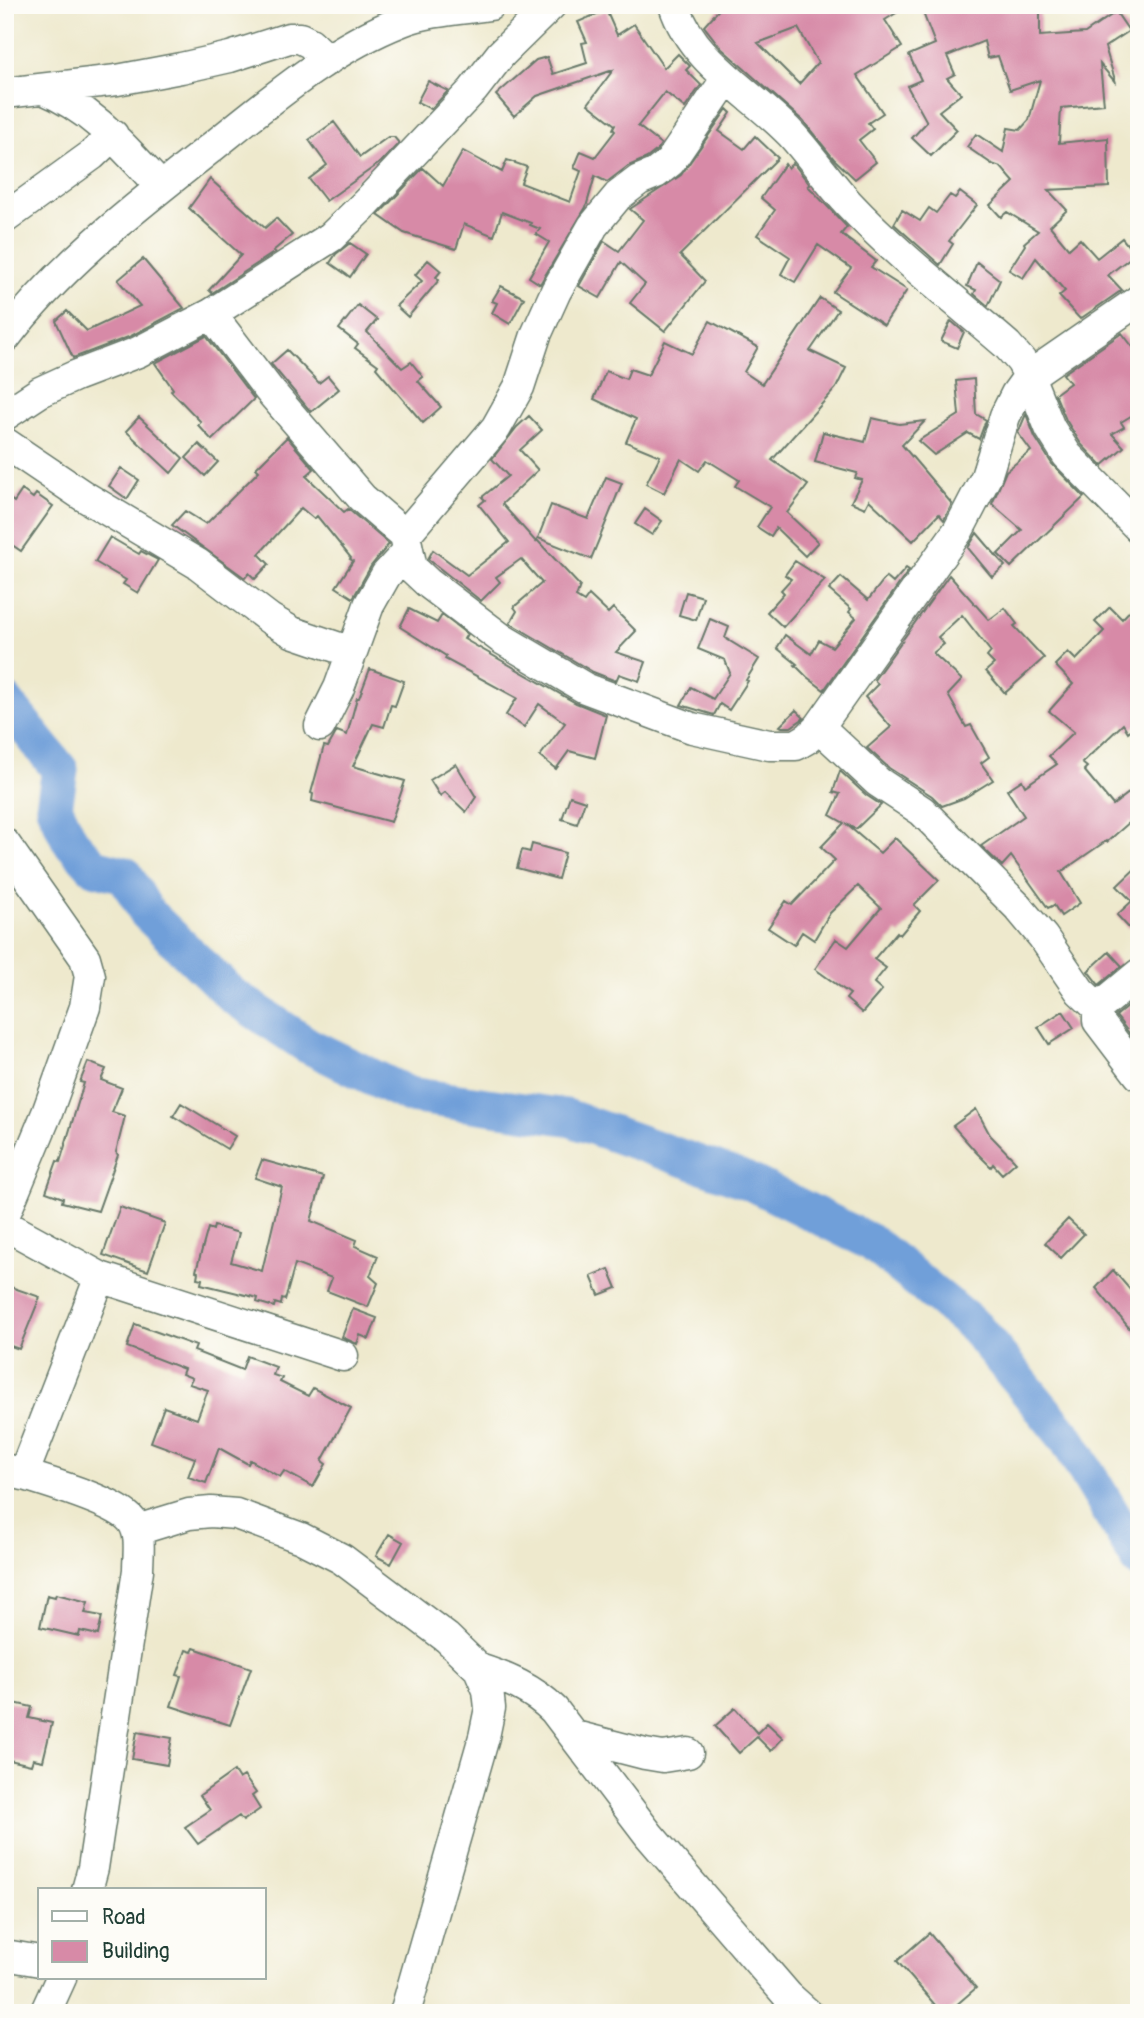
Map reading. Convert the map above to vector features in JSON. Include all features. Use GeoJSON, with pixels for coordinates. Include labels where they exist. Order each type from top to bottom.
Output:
{"type":"FeatureCollection","features":[{"type":"Feature","properties":{"kind":"street"},"geometry":{"type":"LineString","coordinates":[[5,338],[56,279],[110,230],[161,187],[328,60],[413,12],[490,5]]}},
{"type":"Feature","properties":{"kind":"street"},"geometry":{"type":"LineString","coordinates":[[5,415],[40,392],[138,352],[211,314],[331,237],[464,99],[500,54],[551,5]]}},
{"type":"Feature","properties":{"kind":"street"},"geometry":{"type":"LineString","coordinates":[[674,5],[683,27],[696,46],[727,78],[791,134],[848,202],[885,239],[1007,345],[1029,376],[1050,428],[1067,455],[1139,528]]}},
{"type":"Feature","properties":{"kind":"street"},"geometry":{"type":"LineString","coordinates":[[5,93],[181,68],[230,57],[289,38],[300,38],[310,43],[328,60]]}},
{"type":"Feature","properties":{"kind":"street"},"geometry":{"type":"LineString","coordinates":[[320,726],[339,688],[369,605],[406,543],[496,428],[519,387],[536,335],[556,291],[593,226],[618,195],[670,162],[727,78]]}},
{"type":"Feature","properties":{"kind":"street"},"geometry":{"type":"LineString","coordinates":[[43,89],[67,99],[113,135],[161,187]]}},
{"type":"Feature","properties":{"kind":"street"},"geometry":{"type":"LineString","coordinates":[[5,218],[92,155],[113,135]]}},
{"type":"Feature","properties":{"kind":"street"},"geometry":{"type":"LineString","coordinates":[[211,314],[269,390],[362,498],[406,543],[412,568],[463,611],[502,639],[599,695],[692,728],[769,745],[796,745],[819,727],[958,531],[986,477],[1005,416],[1029,376],[1139,300]]}},
{"type":"Feature","properties":{"kind":"street"},"geometry":{"type":"LineString","coordinates":[[5,443],[82,495],[198,564],[270,619],[292,632],[351,652]]}},
{"type":"Feature","properties":{"kind":"street"},"geometry":{"type":"LineString","coordinates":[[819,727],[878,782],[922,811],[1018,907],[1043,937],[1080,991],[1098,1008],[1098,1021],[1139,1075]]}},
{"type":"Feature","properties":{"kind":"street"},"geometry":{"type":"LineString","coordinates":[[5,844],[85,958],[90,976],[85,1007],[71,1047],[5,1213]]}},
{"type":"Feature","properties":{"kind":"street"},"geometry":{"type":"LineString","coordinates":[[1098,1008],[1139,974]]}},
{"type":"Feature","properties":{"kind":"street"},"geometry":{"type":"LineString","coordinates":[[5,1225],[100,1277],[343,1356]]}},
{"type":"Feature","properties":{"kind":"street"},"geometry":{"type":"LineString","coordinates":[[88,1888],[93,1868],[138,1570],[137,1530],[132,1520],[110,1505],[14,1472],[100,1277]]}},
{"type":"Feature","properties":{"kind":"street"},"geometry":{"type":"LineString","coordinates":[[137,1530],[190,1514],[212,1512],[236,1514],[301,1538],[342,1559],[447,1638],[479,1669],[522,1686],[539,1696],[575,1735],[649,1835],[788,1996],[807,2013]]}},
{"type":"Feature","properties":{"kind":"street"},"geometry":{"type":"LineString","coordinates":[[405,2013],[484,1737],[490,1708],[488,1690],[479,1669]]}},
{"type":"Feature","properties":{"kind":"street"},"geometry":{"type":"LineString","coordinates":[[575,1735],[645,1754],[688,1754]]}},
{"type":"Feature","properties":{"kind":"street"},"geometry":{"type":"LineString","coordinates":[[5,1955],[38,1961]]}},
{"type":"Feature","properties":{"kind":"street"},"geometry":{"type":"LineString","coordinates":[[45,2013],[60,1980]]}},
{"type":"Feature","properties":{"kind":"building"},"geometry":{"type":"Polygon","coordinates":[[[723,5],[909,5],[885,20],[902,47],[857,75],[883,113],[868,123],[873,129],[859,140],[876,162],[855,179],[834,159],[803,121],[721,48],[704,26],[723,5]],[[798,28],[758,43],[799,84],[818,63],[798,28]]]}},
{"type":"Feature","properties":{"kind":"building"},"geometry":{"type":"Polygon","coordinates":[[[920,5],[1040,5],[1040,36],[1085,33],[1116,12],[1129,31],[1105,47],[1116,83],[1100,64],[1104,104],[1061,108],[1059,143],[1108,138],[1109,187],[1048,190],[1067,210],[1050,226],[1069,249],[1080,239],[1097,258],[1122,238],[1135,254],[1108,275],[1122,290],[1080,319],[1059,296],[1065,291],[1036,258],[1023,278],[1009,270],[1024,243],[1038,231],[1007,212],[1001,217],[990,205],[1014,182],[1001,167],[967,147],[976,134],[1003,152],[1008,128],[1020,130],[1029,120],[1040,80],[1010,90],[998,56],[988,58],[984,41],[947,56],[955,74],[947,78],[961,94],[939,111],[957,130],[931,156],[912,138],[927,122],[907,86],[921,80],[909,55],[935,44],[920,5]]]}},
{"type":"Feature","properties":{"kind":"building"},"geometry":{"type":"Polygon","coordinates":[[[606,10],[617,35],[634,24],[664,68],[678,54],[690,66],[686,70],[701,85],[685,108],[665,92],[638,126],[661,144],[657,150],[647,158],[628,166],[607,182],[595,176],[586,207],[540,284],[529,277],[549,242],[536,234],[540,229],[530,225],[531,223],[502,212],[494,236],[464,224],[456,249],[404,233],[378,215],[423,168],[443,186],[463,151],[502,172],[507,160],[527,167],[521,183],[570,202],[581,171],[574,168],[581,151],[595,157],[615,131],[615,125],[588,104],[613,70],[537,96],[514,116],[496,95],[536,60],[547,57],[553,74],[587,63],[582,43],[587,42],[578,22],[606,10]]]}},
{"type":"Feature","properties":{"kind":"building"},"geometry":{"type":"Polygon","coordinates":[[[428,81],[448,91],[431,109],[417,102],[428,81]]]}},
{"type":"Feature","properties":{"kind":"building"},"geometry":{"type":"Polygon","coordinates":[[[727,109],[731,113],[719,131],[744,149],[755,136],[778,158],[680,255],[705,281],[665,331],[630,303],[645,284],[621,262],[600,298],[579,286],[604,241],[619,251],[643,220],[630,209],[681,175],[727,109]]]}},
{"type":"Feature","properties":{"kind":"building"},"geometry":{"type":"Polygon","coordinates":[[[334,122],[360,157],[388,137],[394,137],[399,143],[381,162],[326,201],[309,179],[327,165],[309,140],[334,122]]]}},
{"type":"Feature","properties":{"kind":"building"},"geometry":{"type":"Polygon","coordinates":[[[793,163],[810,185],[808,186],[847,227],[841,234],[876,261],[871,267],[907,290],[884,325],[833,292],[851,268],[818,245],[795,282],[781,274],[790,257],[757,235],[775,210],[761,198],[785,164],[788,168],[793,163]]]}},
{"type":"Feature","properties":{"kind":"building"},"geometry":{"type":"Polygon","coordinates":[[[210,179],[265,228],[276,218],[292,235],[273,251],[275,252],[212,293],[209,290],[241,255],[189,208],[210,179]]]}},
{"type":"Feature","properties":{"kind":"building"},"geometry":{"type":"Polygon","coordinates":[[[960,192],[977,205],[949,241],[953,244],[940,265],[894,224],[902,210],[920,221],[929,208],[936,213],[950,195],[955,198],[960,192]]]}},
{"type":"Feature","properties":{"kind":"building"},"geometry":{"type":"Polygon","coordinates":[[[350,243],[366,254],[350,277],[330,263],[336,254],[350,243]]]}},
{"type":"Feature","properties":{"kind":"building"},"geometry":{"type":"Polygon","coordinates":[[[143,259],[184,308],[131,336],[73,358],[56,321],[67,311],[87,331],[140,306],[118,280],[143,259]]]}},
{"type":"Feature","properties":{"kind":"building"},"geometry":{"type":"Polygon","coordinates":[[[428,260],[441,271],[436,277],[439,280],[408,317],[396,306],[422,281],[415,275],[428,260]]]}},
{"type":"Feature","properties":{"kind":"building"},"geometry":{"type":"Polygon","coordinates":[[[977,262],[1000,280],[988,306],[974,294],[976,290],[967,286],[977,262]]]}},
{"type":"Feature","properties":{"kind":"building"},"geometry":{"type":"Polygon","coordinates":[[[501,286],[524,298],[510,324],[492,313],[497,303],[492,301],[501,286]]]}},
{"type":"Feature","properties":{"kind":"building"},"geometry":{"type":"Polygon","coordinates":[[[820,298],[838,310],[810,351],[846,368],[836,388],[772,460],[808,485],[787,513],[818,542],[805,556],[776,528],[771,536],[757,527],[770,507],[735,486],[739,480],[707,460],[699,471],[681,459],[664,493],[646,484],[660,456],[626,442],[636,419],[594,399],[606,371],[626,379],[630,369],[648,375],[665,341],[692,354],[710,321],[758,347],[744,372],[762,384],[820,298]]]}},
{"type":"Feature","properties":{"kind":"building"},"geometry":{"type":"Polygon","coordinates":[[[358,305],[377,320],[367,332],[402,368],[411,362],[423,377],[418,381],[441,407],[423,423],[376,368],[378,365],[355,348],[358,344],[339,329],[358,305]]]}},
{"type":"Feature","properties":{"kind":"building"},"geometry":{"type":"Polygon","coordinates":[[[951,321],[964,332],[957,348],[941,341],[951,321]]]}},
{"type":"Feature","properties":{"kind":"building"},"geometry":{"type":"Polygon","coordinates":[[[1122,333],[1139,355],[1139,411],[1121,422],[1124,427],[1112,434],[1124,447],[1102,466],[1081,444],[1066,420],[1055,394],[1070,383],[1063,374],[1122,333]]]}},
{"type":"Feature","properties":{"kind":"building"},"geometry":{"type":"Polygon","coordinates":[[[206,336],[254,399],[212,440],[198,425],[201,422],[171,391],[173,389],[155,363],[206,336]]]}},
{"type":"Feature","properties":{"kind":"building"},"geometry":{"type":"Polygon","coordinates":[[[287,350],[319,383],[328,376],[339,389],[311,412],[271,364],[287,350]]]}},
{"type":"Feature","properties":{"kind":"building"},"geometry":{"type":"Polygon","coordinates":[[[974,379],[976,414],[986,420],[979,439],[968,433],[934,455],[918,441],[959,415],[956,381],[974,379]]]}},
{"type":"Feature","properties":{"kind":"building"},"geometry":{"type":"Polygon","coordinates":[[[1026,414],[1035,437],[1052,464],[1084,497],[1011,567],[998,554],[1022,530],[992,504],[1006,471],[1031,451],[1018,433],[1026,414]]]}},
{"type":"Feature","properties":{"kind":"building"},"geometry":{"type":"Polygon","coordinates":[[[529,416],[542,430],[520,450],[538,470],[502,504],[580,586],[576,597],[584,602],[589,595],[608,613],[613,608],[636,631],[616,652],[646,662],[639,681],[619,674],[616,681],[593,672],[510,623],[517,611],[514,607],[542,583],[521,559],[496,577],[500,582],[481,601],[428,559],[433,550],[467,575],[509,542],[479,505],[485,500],[482,497],[508,476],[492,459],[529,416]]]}},
{"type":"Feature","properties":{"kind":"building"},"geometry":{"type":"Polygon","coordinates":[[[139,417],[183,458],[171,473],[126,431],[139,417]]]}},
{"type":"Feature","properties":{"kind":"building"},"geometry":{"type":"Polygon","coordinates":[[[872,418],[899,424],[925,421],[902,445],[952,504],[944,520],[939,514],[913,541],[869,500],[865,508],[851,502],[862,480],[855,478],[857,473],[815,462],[823,432],[865,442],[872,418]]]}},
{"type":"Feature","properties":{"kind":"building"},"geometry":{"type":"Polygon","coordinates":[[[287,437],[314,469],[306,476],[344,512],[348,509],[389,544],[371,566],[353,598],[336,587],[353,561],[317,516],[314,519],[301,508],[259,554],[269,564],[255,579],[249,573],[245,578],[172,525],[185,511],[206,524],[259,471],[256,468],[287,437]]]}},
{"type":"Feature","properties":{"kind":"building"},"geometry":{"type":"Polygon","coordinates":[[[199,444],[218,462],[205,476],[186,458],[199,444]]]}},
{"type":"Feature","properties":{"kind":"building"},"geometry":{"type":"Polygon","coordinates":[[[121,468],[139,480],[127,499],[109,486],[121,468]]]}},
{"type":"Feature","properties":{"kind":"building"},"geometry":{"type":"Polygon","coordinates":[[[606,477],[622,483],[591,559],[538,538],[551,505],[588,519],[606,477]]]}},
{"type":"Feature","properties":{"kind":"building"},"geometry":{"type":"Polygon","coordinates":[[[22,490],[33,498],[36,494],[53,506],[21,551],[5,540],[5,495],[14,502],[22,490]]]}},
{"type":"Feature","properties":{"kind":"building"},"geometry":{"type":"Polygon","coordinates":[[[645,509],[662,521],[652,535],[635,524],[645,509]]]}},
{"type":"Feature","properties":{"kind":"building"},"geometry":{"type":"Polygon","coordinates":[[[977,533],[1005,566],[992,577],[968,548],[977,533]]]}},
{"type":"Feature","properties":{"kind":"building"},"geometry":{"type":"Polygon","coordinates":[[[110,537],[139,554],[141,551],[158,560],[138,593],[123,584],[126,580],[95,562],[110,537]]]}},
{"type":"Feature","properties":{"kind":"building"},"geometry":{"type":"Polygon","coordinates":[[[795,561],[825,580],[783,627],[767,612],[784,593],[781,590],[791,579],[785,575],[795,561]]]}},
{"type":"Feature","properties":{"kind":"building"},"geometry":{"type":"Polygon","coordinates":[[[906,568],[909,570],[824,690],[777,648],[785,635],[811,654],[819,640],[832,647],[856,618],[849,612],[851,609],[829,590],[841,577],[868,600],[886,577],[893,583],[906,568]]]}},
{"type":"Feature","properties":{"kind":"building"},"geometry":{"type":"Polygon","coordinates":[[[949,575],[989,620],[1005,608],[1017,624],[1014,626],[1044,658],[1005,693],[986,671],[994,664],[987,657],[991,652],[962,615],[938,637],[944,644],[933,653],[962,680],[948,695],[966,727],[971,725],[989,757],[981,763],[993,780],[964,798],[942,806],[932,796],[889,768],[867,748],[891,727],[865,697],[878,684],[874,680],[949,575]]]}},
{"type":"Feature","properties":{"kind":"building"},"geometry":{"type":"Polygon","coordinates":[[[686,592],[703,597],[696,620],[679,615],[686,592]]]}},
{"type":"Feature","properties":{"kind":"building"},"geometry":{"type":"Polygon","coordinates":[[[1139,601],[1139,723],[1128,732],[1123,724],[1082,763],[1087,767],[1084,770],[1113,805],[1130,792],[1139,804],[1139,828],[1131,821],[1107,842],[1061,872],[1080,903],[1061,916],[1054,905],[1048,908],[1011,856],[1002,866],[981,846],[1024,816],[1007,790],[1022,780],[1025,786],[1057,764],[1049,756],[1074,732],[1049,711],[1073,684],[1055,665],[1068,652],[1076,660],[1104,631],[1095,622],[1110,607],[1122,619],[1139,601]]]}},
{"type":"Feature","properties":{"kind":"building"},"geometry":{"type":"Polygon","coordinates":[[[409,609],[437,623],[442,615],[467,634],[464,639],[576,703],[606,715],[595,758],[569,751],[556,769],[540,756],[565,723],[539,704],[524,727],[506,715],[517,698],[445,659],[446,656],[400,627],[409,609]]]}},
{"type":"Feature","properties":{"kind":"building"},"geometry":{"type":"Polygon","coordinates":[[[710,619],[729,627],[725,638],[759,659],[729,710],[720,704],[714,715],[681,705],[691,687],[713,699],[730,673],[725,660],[698,649],[710,619]]]}},
{"type":"Feature","properties":{"kind":"building"},"geometry":{"type":"Polygon","coordinates":[[[370,669],[404,681],[395,706],[391,705],[384,727],[373,724],[353,766],[405,781],[391,822],[312,801],[311,793],[324,746],[328,747],[337,731],[347,735],[357,698],[370,669]]]}},
{"type":"Feature","properties":{"kind":"building"},"geometry":{"type":"Polygon","coordinates":[[[796,710],[804,718],[791,727],[780,726],[796,710]]]}},
{"type":"Feature","properties":{"kind":"building"},"geometry":{"type":"Polygon","coordinates":[[[456,764],[476,797],[466,812],[445,792],[440,796],[430,780],[456,764]]]}},
{"type":"Feature","properties":{"kind":"building"},"geometry":{"type":"Polygon","coordinates":[[[840,771],[881,805],[856,829],[846,824],[880,853],[895,838],[939,880],[914,905],[920,911],[900,935],[897,932],[874,959],[886,968],[874,983],[882,990],[862,1013],[846,999],[850,994],[815,969],[836,939],[848,947],[881,908],[858,886],[830,913],[814,940],[802,932],[794,945],[768,928],[786,901],[792,905],[835,860],[821,847],[844,823],[830,815],[840,794],[833,792],[840,771]]]}},
{"type":"Feature","properties":{"kind":"building"},"geometry":{"type":"Polygon","coordinates":[[[570,796],[585,801],[577,824],[562,819],[570,796]]]}},
{"type":"Feature","properties":{"kind":"building"},"geometry":{"type":"Polygon","coordinates":[[[532,844],[565,853],[558,879],[517,868],[522,850],[530,852],[532,844]]]}},
{"type":"Feature","properties":{"kind":"building"},"geometry":{"type":"Polygon","coordinates":[[[1139,865],[1139,918],[1129,928],[1117,915],[1132,901],[1117,886],[1139,865]]]}},
{"type":"Feature","properties":{"kind":"building"},"geometry":{"type":"Polygon","coordinates":[[[1109,952],[1122,966],[1099,985],[1088,971],[1109,952]]]}},
{"type":"Feature","properties":{"kind":"building"},"geometry":{"type":"Polygon","coordinates":[[[1139,997],[1139,1046],[1116,1016],[1139,997]]]}},
{"type":"Feature","properties":{"kind":"building"},"geometry":{"type":"Polygon","coordinates":[[[1063,1011],[1074,1028],[1049,1044],[1038,1027],[1063,1011]]]}},
{"type":"Feature","properties":{"kind":"building"},"geometry":{"type":"Polygon","coordinates":[[[88,1062],[106,1069],[101,1080],[122,1088],[112,1112],[125,1116],[116,1152],[118,1155],[98,1211],[62,1202],[63,1198],[46,1192],[57,1161],[60,1162],[84,1083],[80,1082],[88,1062]]]}},
{"type":"Feature","properties":{"kind":"building"},"geometry":{"type":"Polygon","coordinates":[[[181,1103],[235,1136],[227,1149],[173,1116],[181,1103]]]}},
{"type":"Feature","properties":{"kind":"building"},"geometry":{"type":"Polygon","coordinates":[[[976,1109],[990,1135],[1016,1162],[1002,1174],[993,1164],[991,1167],[953,1126],[976,1109]]]}},
{"type":"Feature","properties":{"kind":"building"},"geometry":{"type":"Polygon","coordinates":[[[262,1160],[323,1177],[311,1221],[357,1240],[355,1246],[378,1256],[370,1276],[378,1283],[368,1307],[327,1291],[332,1278],[295,1264],[285,1300],[282,1299],[281,1305],[275,1303],[274,1307],[257,1302],[258,1298],[201,1284],[202,1279],[197,1278],[196,1271],[208,1228],[213,1230],[214,1226],[239,1233],[231,1262],[262,1271],[282,1187],[255,1178],[262,1160]]]}},
{"type":"Feature","properties":{"kind":"building"},"geometry":{"type":"Polygon","coordinates":[[[120,1207],[165,1223],[148,1271],[103,1255],[120,1207]]]}},
{"type":"Feature","properties":{"kind":"building"},"geometry":{"type":"Polygon","coordinates":[[[1068,1219],[1084,1234],[1061,1258],[1045,1243],[1068,1219]]]}},
{"type":"Feature","properties":{"kind":"building"},"geometry":{"type":"Polygon","coordinates":[[[609,1269],[617,1288],[599,1295],[591,1276],[609,1269]]]}},
{"type":"Feature","properties":{"kind":"building"},"geometry":{"type":"Polygon","coordinates":[[[1113,1270],[1139,1300],[1139,1340],[1096,1288],[1113,1270]]]}},
{"type":"Feature","properties":{"kind":"building"},"geometry":{"type":"Polygon","coordinates":[[[5,1285],[40,1297],[19,1349],[5,1344],[5,1285]]]}},
{"type":"Feature","properties":{"kind":"building"},"geometry":{"type":"Polygon","coordinates":[[[353,1309],[377,1318],[369,1339],[360,1335],[357,1344],[342,1337],[353,1309]]]}},
{"type":"Feature","properties":{"kind":"building"},"geometry":{"type":"Polygon","coordinates":[[[135,1324],[196,1346],[194,1351],[242,1370],[247,1356],[276,1367],[273,1375],[282,1378],[280,1382],[308,1396],[313,1388],[351,1408],[322,1461],[326,1464],[313,1487],[284,1471],[280,1477],[250,1460],[248,1464],[219,1448],[206,1483],[188,1477],[195,1458],[151,1442],[164,1407],[197,1419],[208,1390],[189,1384],[192,1378],[182,1374],[184,1369],[127,1347],[135,1324]]]}},
{"type":"Feature","properties":{"kind":"building"},"geometry":{"type":"Polygon","coordinates":[[[389,1534],[403,1542],[391,1564],[376,1556],[389,1534]]]}},
{"type":"Feature","properties":{"kind":"building"},"geometry":{"type":"Polygon","coordinates":[[[56,1594],[88,1602],[85,1613],[102,1616],[98,1635],[80,1631],[79,1636],[40,1627],[47,1595],[55,1597],[56,1594]]]}},
{"type":"Feature","properties":{"kind":"building"},"geometry":{"type":"Polygon","coordinates":[[[194,1648],[251,1668],[230,1725],[171,1706],[181,1676],[177,1675],[186,1650],[192,1652],[194,1648]]]}},
{"type":"Feature","properties":{"kind":"building"},"geometry":{"type":"Polygon","coordinates":[[[5,1701],[32,1707],[29,1718],[52,1723],[43,1761],[33,1759],[31,1765],[5,1759],[5,1701]]]}},
{"type":"Feature","properties":{"kind":"building"},"geometry":{"type":"Polygon","coordinates":[[[735,1708],[757,1733],[767,1723],[783,1738],[771,1751],[757,1737],[739,1753],[715,1726],[735,1708]]]}},
{"type":"Feature","properties":{"kind":"building"},"geometry":{"type":"Polygon","coordinates":[[[137,1732],[172,1738],[167,1765],[132,1759],[137,1732]]]}},
{"type":"Feature","properties":{"kind":"building"},"geometry":{"type":"Polygon","coordinates":[[[234,1771],[239,1779],[244,1776],[256,1793],[252,1796],[260,1809],[243,1821],[239,1816],[198,1844],[185,1827],[210,1810],[200,1795],[234,1771]]]}},
{"type":"Feature","properties":{"kind":"building"},"geometry":{"type":"Polygon","coordinates":[[[929,1933],[976,1988],[947,2013],[942,2013],[897,1961],[929,1933]]]}},
{"type":"Feature","properties":{"kind":"waterway"},"geometry":{"type":"LineString","coordinates":[[5,701],[60,770],[54,807],[70,841],[94,867],[125,875],[147,913],[233,996],[307,1045],[409,1095],[566,1117],[748,1181],[872,1243],[975,1327],[1067,1439],[1139,1560]]}}]}
